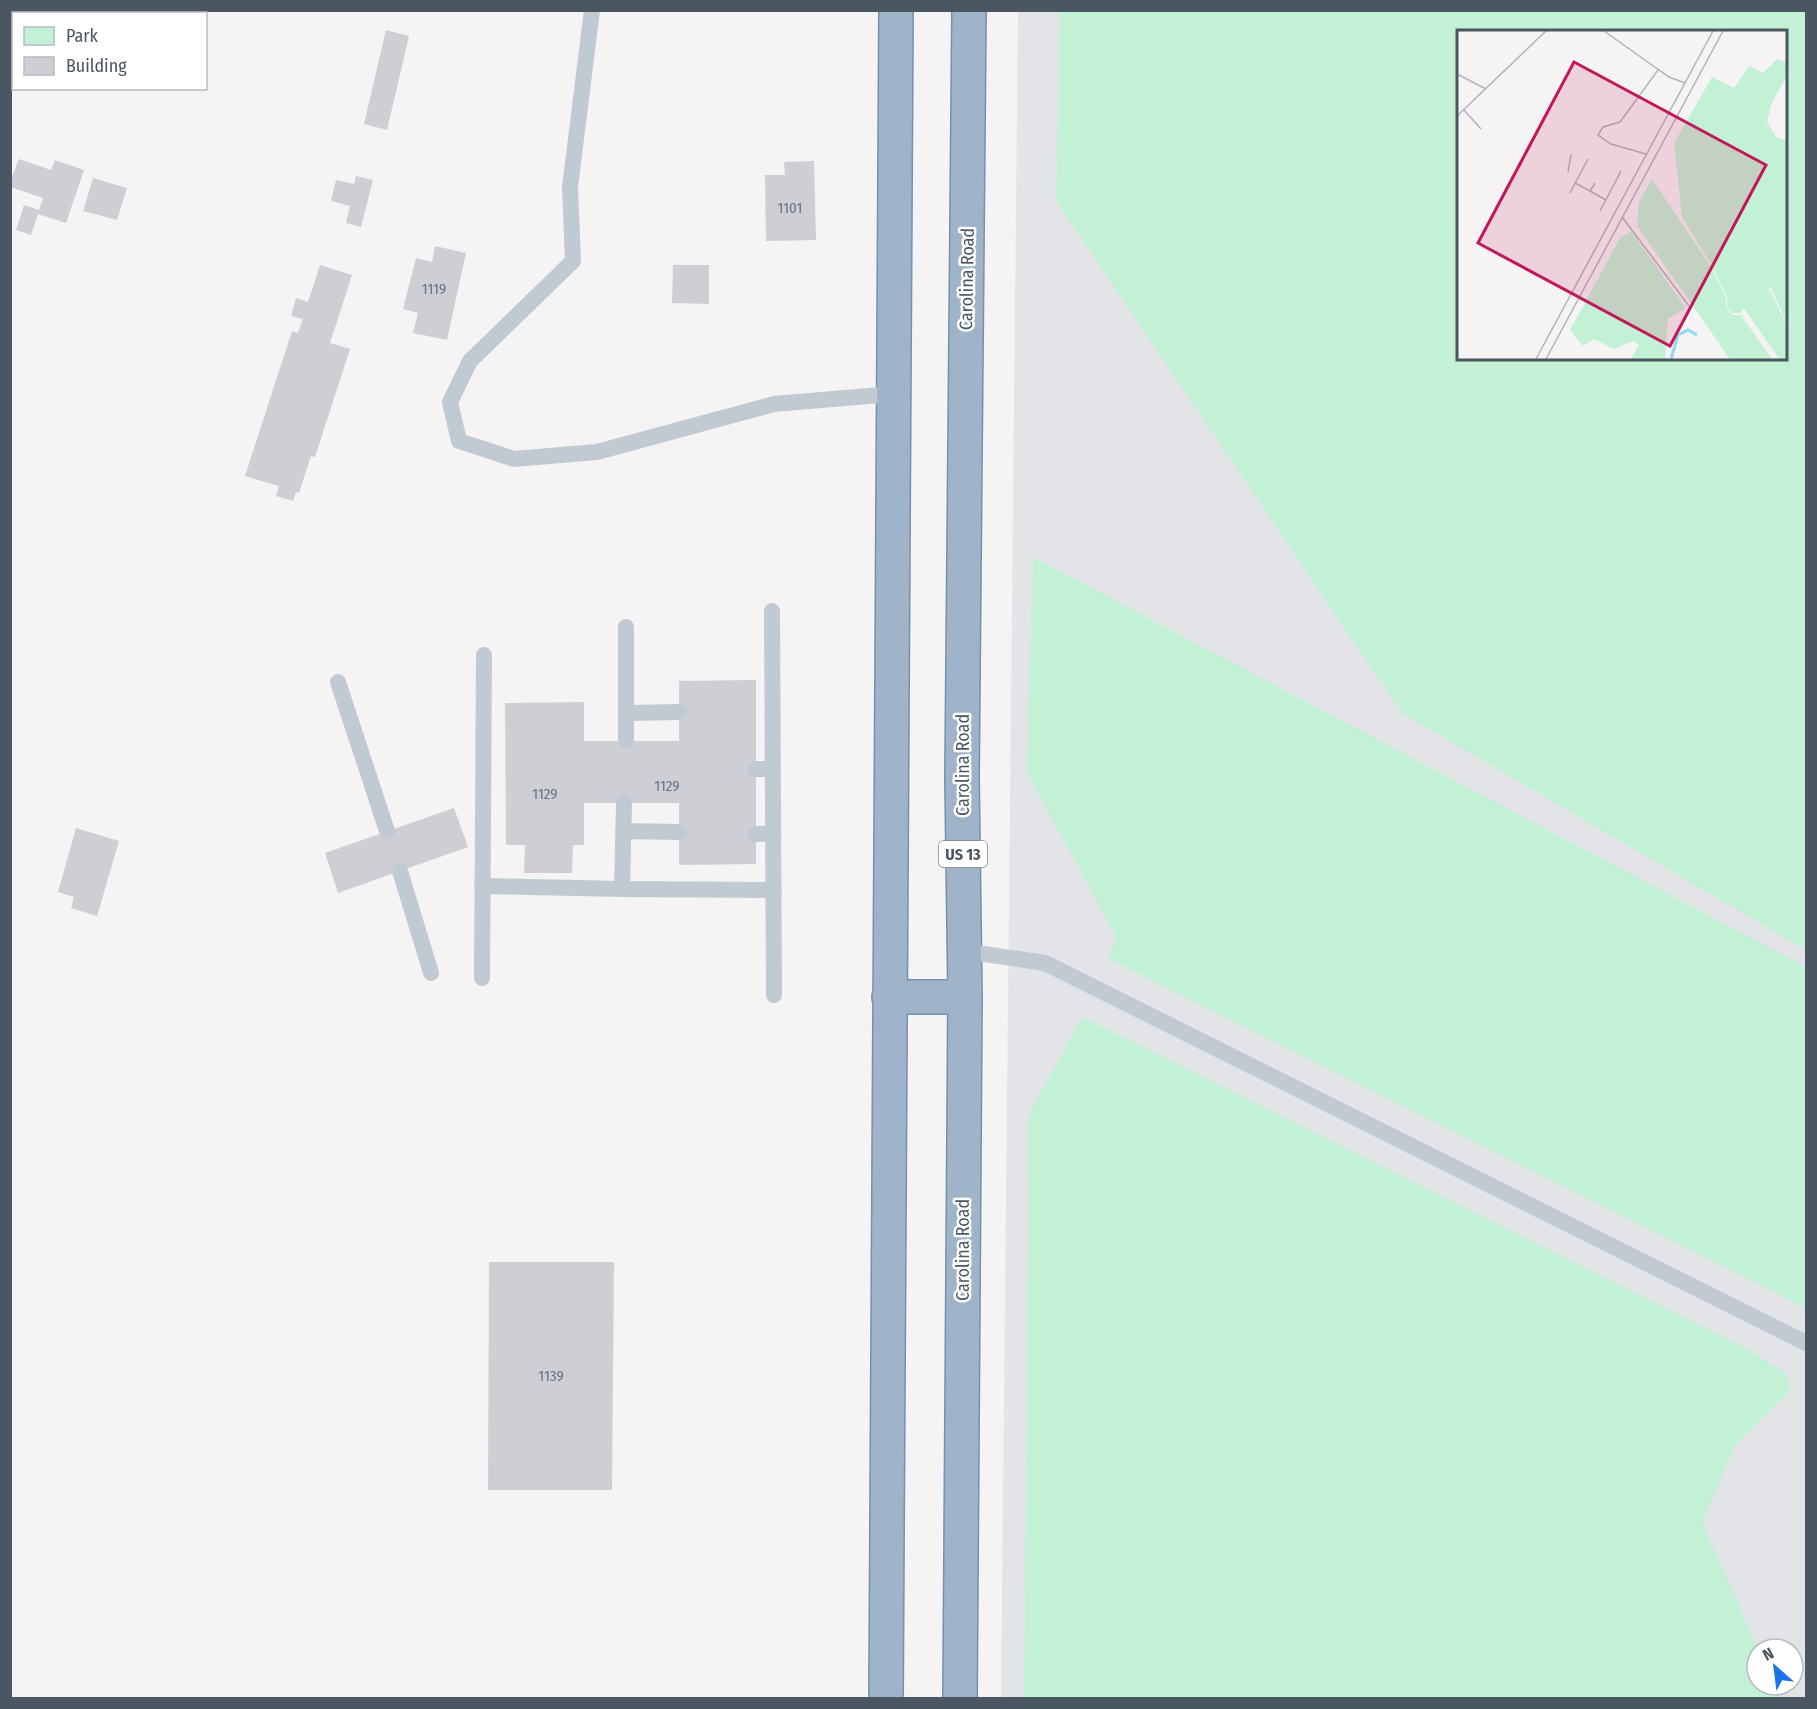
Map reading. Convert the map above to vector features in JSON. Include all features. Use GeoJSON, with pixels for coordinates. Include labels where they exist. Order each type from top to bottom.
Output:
{"type":"FeatureCollection","features":[{"type":"Feature","properties":{"kind":"highway"},"geometry":{"type":"LineString","coordinates":[[886,1698],[896,10]]}},
{"type":"Feature","properties":{"kind":"highway","name":"Carolina Road"},"geometry":{"type":"LineString","coordinates":[[960,1698],[965,997],[962,766],[969,10]]}},
{"type":"Feature","properties":{"kind":"highway"},"geometry":{"type":"LineString","coordinates":[[889,997],[965,997]]}},
{"type":"Feature","properties":{"kind":"lane"},"geometry":{"type":"LineString","coordinates":[[592,10],[570,187],[573,261],[470,361],[450,402],[459,441],[513,459],[597,452],[774,404],[893,394]]}},
{"type":"Feature","properties":{"kind":"lane"},"geometry":{"type":"LineString","coordinates":[[772,611],[764,712],[764,769],[773,834],[774,994]]}},
{"type":"Feature","properties":{"kind":"lane"},"geometry":{"type":"LineString","coordinates":[[626,627],[626,741]]}},
{"type":"Feature","properties":{"kind":"lane"},"geometry":{"type":"LineString","coordinates":[[482,978],[484,655]]}},
{"type":"Feature","properties":{"kind":"lane"},"geometry":{"type":"LineString","coordinates":[[338,682],[387,831]]}},
{"type":"Feature","properties":{"kind":"lane"},"geometry":{"type":"LineString","coordinates":[[626,713],[679,712]]}},
{"type":"Feature","properties":{"kind":"lane"},"geometry":{"type":"LineString","coordinates":[[622,889],[624,803]]}},
{"type":"Feature","properties":{"kind":"lane"},"geometry":{"type":"LineString","coordinates":[[623,831],[679,832]]}},
{"type":"Feature","properties":{"kind":"lane"},"geometry":{"type":"LineString","coordinates":[[756,834],[773,834]]}},
{"type":"Feature","properties":{"kind":"lane"},"geometry":{"type":"LineString","coordinates":[[400,871],[431,973]]}},
{"type":"Feature","properties":{"kind":"lane"},"geometry":{"type":"LineString","coordinates":[[482,886],[774,890]]}},
{"type":"Feature","properties":{"kind":"lane"},"geometry":{"type":"LineString","coordinates":[[964,951],[1045,963],[1806,1343]]}},
{"type":"Feature","properties":{"kind":"shaded area"},"geometry":{"type":"Polygon","coordinates":[[[1018,11],[1806,11],[1806,1698],[1001,1698],[1018,11]]]}},
{"type":"Feature","properties":{"kind":"green space"},"geometry":{"type":"Polygon","coordinates":[[[1060,11],[1806,11],[1806,950],[1402,713],[1056,201],[1060,11]]]}},
{"type":"Feature","properties":{"kind":"green space"},"geometry":{"type":"Polygon","coordinates":[[[1033,557],[1806,967],[1806,1308],[1108,958],[1117,938],[1027,773],[1033,557]]]}},
{"type":"Feature","properties":{"kind":"green space"},"geometry":{"type":"Polygon","coordinates":[[[1082,1017],[1747,1349],[1786,1374],[1791,1390],[1735,1446],[1702,1522],[1753,1637],[1745,1637],[1745,1697],[1780,1698],[1024,1698],[1029,1114],[1082,1017]]]}},
{"type":"Feature","properties":{"kind":"building"},"geometry":{"type":"Polygon","coordinates":[[[386,30],[409,36],[387,130],[364,124],[386,30]]]}},
{"type":"Feature","properties":{"kind":"building"},"geometry":{"type":"Polygon","coordinates":[[[19,159],[51,170],[55,160],[84,170],[66,223],[38,214],[31,235],[16,230],[24,205],[39,210],[43,198],[10,187],[19,159]]]}},
{"type":"Feature","properties":{"kind":"building"},"geometry":{"type":"Polygon","coordinates":[[[814,161],[816,240],[766,241],[765,175],[785,175],[784,162],[814,161]]]}},
{"type":"Feature","properties":{"kind":"building"},"geometry":{"type":"Polygon","coordinates":[[[356,176],[373,180],[361,227],[346,223],[350,206],[331,201],[336,180],[354,184],[356,176]]]}},
{"type":"Feature","properties":{"kind":"building"},"geometry":{"type":"Polygon","coordinates":[[[93,178],[127,188],[117,220],[83,211],[93,178]]]}},
{"type":"Feature","properties":{"kind":"building"},"geometry":{"type":"Polygon","coordinates":[[[435,246],[466,253],[447,340],[413,333],[418,313],[403,309],[416,258],[432,262],[435,246]]]}},
{"type":"Feature","properties":{"kind":"building"},"geometry":{"type":"Polygon","coordinates":[[[320,265],[352,275],[330,343],[350,349],[315,457],[311,456],[299,493],[296,492],[293,501],[276,496],[279,486],[245,476],[292,331],[298,333],[303,319],[291,316],[296,298],[308,302],[320,265]]]}},
{"type":"Feature","properties":{"kind":"building"},"geometry":{"type":"Polygon","coordinates":[[[673,265],[709,265],[709,304],[672,303],[673,265]]]}},
{"type":"Feature","properties":{"kind":"building"},"geometry":{"type":"Polygon","coordinates":[[[756,680],[756,864],[679,865],[679,803],[584,803],[584,845],[573,845],[572,873],[524,873],[525,845],[506,845],[505,703],[584,702],[584,741],[679,741],[679,681],[756,680]]]}},
{"type":"Feature","properties":{"kind":"building"},"geometry":{"type":"Polygon","coordinates":[[[454,808],[468,847],[338,893],[325,853],[454,808]]]}},
{"type":"Feature","properties":{"kind":"building"},"geometry":{"type":"Polygon","coordinates":[[[76,828],[119,841],[97,916],[71,908],[74,897],[58,892],[76,828]]]}},
{"type":"Feature","properties":{"kind":"building"},"geometry":{"type":"Polygon","coordinates":[[[489,1262],[614,1262],[612,1490],[488,1490],[489,1262]]]}}]}
